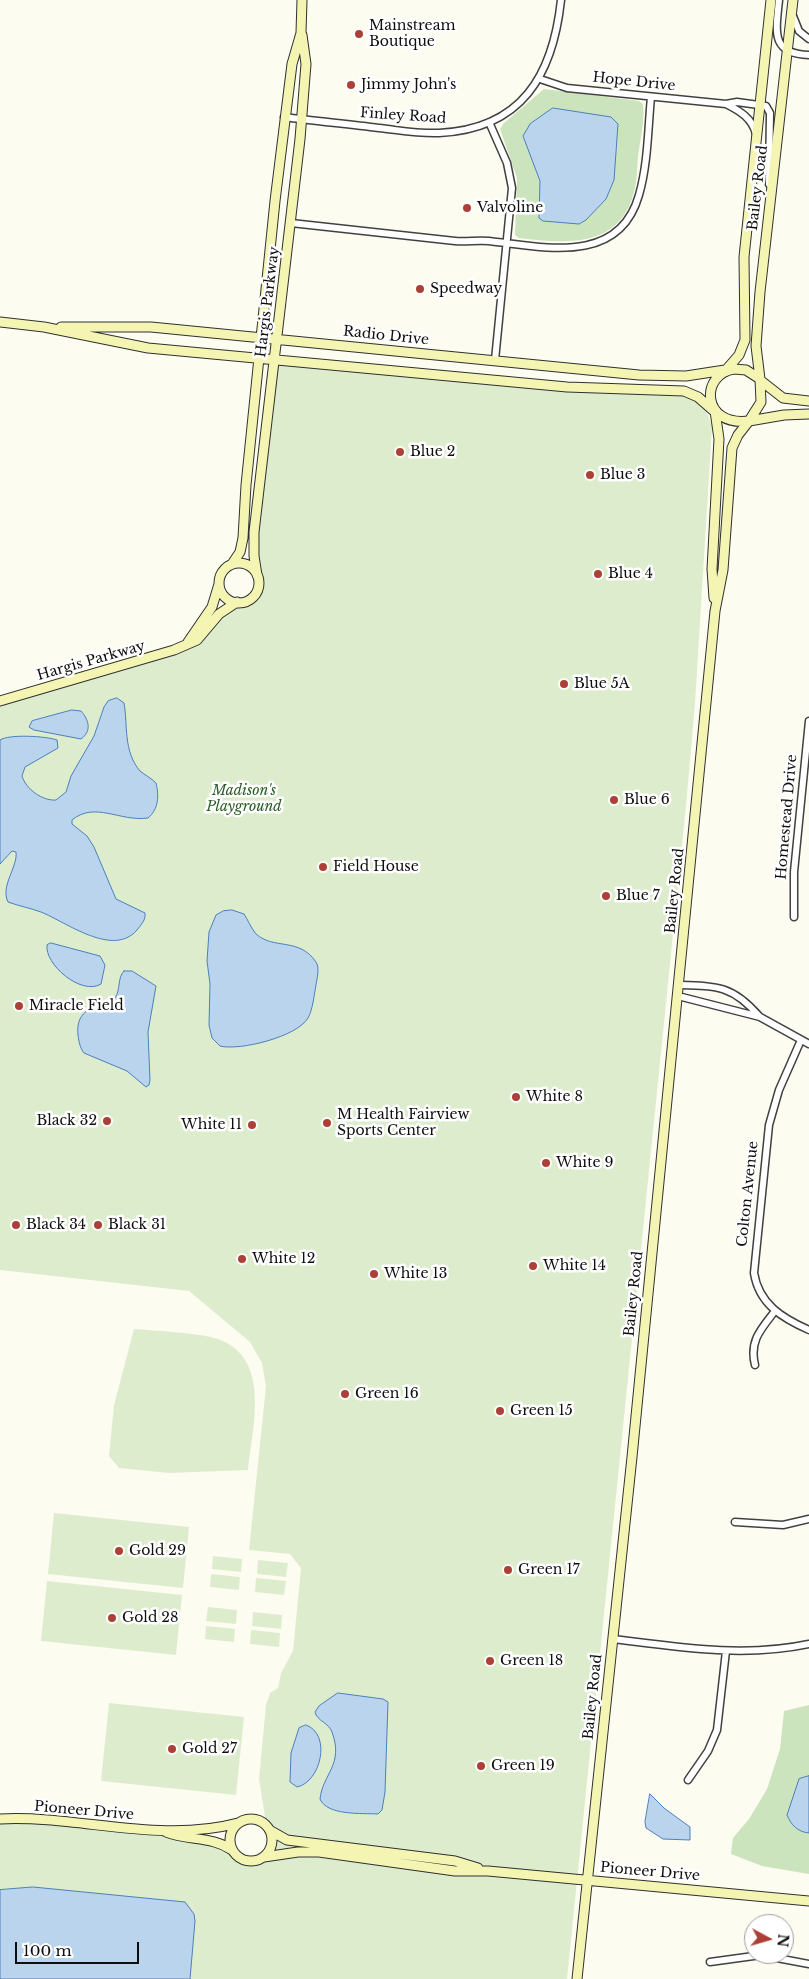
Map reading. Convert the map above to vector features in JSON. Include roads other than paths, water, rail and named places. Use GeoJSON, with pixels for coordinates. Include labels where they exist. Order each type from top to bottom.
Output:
{"type":"FeatureCollection","features":[{"type":"Feature","properties":{"kind":"main road","name":"Hargis Parkway"},"geometry":{"type":"LineString","coordinates":[[257,575],[254,541],[291,224],[306,64],[301,33],[302,0]]}},
{"type":"Feature","properties":{"kind":"main road","name":"Bailey Road"},"geometry":{"type":"LineString","coordinates":[[726,370],[739,354],[745,340],[744,269],[771,0]]}},
{"type":"Feature","properties":{"kind":"main road","name":"Bailey Road"},"geometry":{"type":"LineString","coordinates":[[760,379],[757,356],[757,327],[793,0]]}},
{"type":"Feature","properties":{"kind":"main road","name":"Hargis Parkway"},"geometry":{"type":"LineString","coordinates":[[232,564],[240,552],[243,538],[246,485],[284,118],[292,64],[301,33]]}},
{"type":"Feature","properties":{"kind":"main road","name":"Radio Drive"},"geometry":{"type":"LineString","coordinates":[[0,322],[44,327],[148,348],[567,387],[684,391],[698,397],[715,411]]}},
{"type":"Feature","properties":{"kind":"main road","name":"Radio Drive"},"geometry":{"type":"LineString","coordinates":[[44,327],[151,327],[655,376],[686,376],[726,370]]}},
{"type":"Feature","properties":{"kind":"main road"},"geometry":{"type":"LineString","coordinates":[[809,402],[783,398],[760,379],[743,369],[726,370],[713,385],[712,399],[715,411],[728,421],[749,421],[784,415],[809,414]]}},
{"type":"Feature","properties":{"kind":"main road"},"geometry":{"type":"LineString","coordinates":[[749,421],[761,402],[760,379]]}},
{"type":"Feature","properties":{"kind":"main road","name":"Bailey Road"},"geometry":{"type":"LineString","coordinates":[[715,411],[719,439],[712,570],[715,611]]}},
{"type":"Feature","properties":{"kind":"main road","name":"Bailey Road"},"geometry":{"type":"LineString","coordinates":[[577,1979],[678,996],[715,611],[724,570],[732,448],[738,435],[749,421]]}},
{"type":"Feature","properties":{"kind":"main road"},"geometry":{"type":"LineString","coordinates":[[188,642],[212,607],[222,572],[232,564],[249,566],[257,575],[259,584],[255,594],[247,601],[237,602],[226,598],[219,584]]}},
{"type":"Feature","properties":{"kind":"main road","name":"Hargis Parkway"},"geometry":{"type":"LineString","coordinates":[[0,701],[165,653],[188,642],[197,640],[219,614],[237,602]]}},
{"type":"Feature","properties":{"kind":"main road"},"geometry":{"type":"LineString","coordinates":[[248,1819],[255,1819],[265,1823],[271,1831],[272,1843],[264,1857],[253,1861],[245,1860],[232,1850],[230,1836],[238,1823],[248,1819]]}},
{"type":"Feature","properties":{"kind":"main road","name":"Pioneer Drive"},"geometry":{"type":"LineString","coordinates":[[0,1820],[34,1820],[166,1832],[209,1829],[238,1823]]}},
{"type":"Feature","properties":{"kind":"main road","name":"Pioneer Drive"},"geometry":{"type":"LineString","coordinates":[[271,1831],[287,1840],[455,1861],[488,1870]]}},
{"type":"Feature","properties":{"kind":"main road","name":"Pioneer Drive"},"geometry":{"type":"LineString","coordinates":[[166,1832],[181,1838],[214,1840],[232,1850]]}},
{"type":"Feature","properties":{"kind":"main road","name":"Pioneer Drive"},"geometry":{"type":"LineString","coordinates":[[264,1857],[312,1851],[455,1871],[488,1870],[809,1901]]}},
{"type":"Feature","properties":{"kind":"street","name":"Finley Road"},"geometry":{"type":"LineString","coordinates":[[284,118],[437,133],[467,130],[489,122],[518,103],[540,80],[555,43],[561,0]]}},
{"type":"Feature","properties":{"kind":"street"},"geometry":{"type":"LineString","coordinates":[[779,0],[778,36],[781,45],[788,52],[809,55]]}},
{"type":"Feature","properties":{"kind":"street"},"geometry":{"type":"LineString","coordinates":[[792,12],[796,26],[809,39]]}},
{"type":"Feature","properties":{"kind":"street","name":"Hope Drive"},"geometry":{"type":"LineString","coordinates":[[540,80],[564,87],[651,97],[726,104],[737,102],[760,104]]}},
{"type":"Feature","properties":{"kind":"street"},"geometry":{"type":"LineString","coordinates":[[291,224],[455,241],[479,240],[560,249],[578,248],[600,241],[618,228],[632,212],[639,194],[651,97]]}},
{"type":"Feature","properties":{"kind":"street","name":"Hope Drive"},"geometry":{"type":"LineString","coordinates":[[726,104],[749,120],[756,138]]}},
{"type":"Feature","properties":{"kind":"street"},"geometry":{"type":"LineString","coordinates":[[760,104],[768,107],[770,114],[768,170],[770,199]]}},
{"type":"Feature","properties":{"kind":"street"},"geometry":{"type":"LineString","coordinates":[[489,122],[504,156],[511,180],[507,243],[494,360]]}},
{"type":"Feature","properties":{"kind":"street","name":"Homestead Drive"},"geometry":{"type":"LineString","coordinates":[[794,917],[794,872],[809,721]]}},
{"type":"Feature","properties":{"kind":"street"},"geometry":{"type":"LineString","coordinates":[[679,985],[725,989],[747,1001],[760,1017]]}},
{"type":"Feature","properties":{"kind":"street"},"geometry":{"type":"LineString","coordinates":[[678,996],[760,1017],[809,1044]]}},
{"type":"Feature","properties":{"kind":"street","name":"Colton Avenue"},"geometry":{"type":"LineString","coordinates":[[801,1040],[779,1090],[768,1125],[754,1263],[756,1284],[760,1294],[775,1311],[809,1330]]}},
{"type":"Feature","properties":{"kind":"street"},"geometry":{"type":"LineString","coordinates":[[755,1365],[753,1356],[754,1341],[775,1311]]}},
{"type":"Feature","properties":{"kind":"street"},"geometry":{"type":"LineString","coordinates":[[735,1522],[783,1525],[809,1519]]}},
{"type":"Feature","properties":{"kind":"street"},"geometry":{"type":"LineString","coordinates":[[613,1639],[726,1650],[767,1651],[809,1644]]}},
{"type":"Feature","properties":{"kind":"street"},"geometry":{"type":"LineString","coordinates":[[688,1780],[708,1751],[718,1730],[726,1650]]}},
{"type":"Feature","properties":{"kind":"street"},"geometry":{"type":"LineString","coordinates":[[710,1962],[761,1955],[809,1964]]}},
{"type":"Feature","properties":{"kind":"water"},"geometry":{"type":"Polygon","coordinates":[[[553,108],[611,117],[618,124],[614,180],[606,199],[586,220],[579,224],[543,221],[539,218],[540,181],[523,136],[530,124],[553,108]]]}},
{"type":"Feature","properties":{"kind":"water"},"geometry":{"type":"Polygon","coordinates":[[[117,698],[124,703],[127,738],[131,755],[140,771],[156,783],[158,797],[156,806],[148,818],[90,812],[72,820],[72,824],[87,836],[94,847],[116,899],[145,913],[144,920],[137,930],[127,938],[115,940],[89,935],[41,912],[8,902],[6,890],[16,858],[16,852],[12,851],[0,864],[0,740],[28,736],[57,740],[58,748],[25,767],[22,776],[35,793],[51,800],[56,800],[66,792],[71,776],[94,736],[104,707],[108,701],[117,698]]]}},
{"type":"Feature","properties":{"kind":"water"},"geometry":{"type":"Polygon","coordinates":[[[72,710],[81,711],[86,718],[88,729],[81,739],[34,730],[29,727],[32,721],[72,710]]]}},
{"type":"Feature","properties":{"kind":"water"},"geometry":{"type":"Polygon","coordinates":[[[232,910],[244,914],[256,934],[263,939],[302,949],[316,962],[318,970],[311,1010],[308,1018],[302,1025],[280,1037],[267,1041],[229,1047],[220,1046],[212,1038],[209,1025],[210,984],[207,961],[209,932],[216,915],[223,911],[232,910]]]}},
{"type":"Feature","properties":{"kind":"water"},"geometry":{"type":"Polygon","coordinates":[[[51,943],[100,956],[105,965],[101,984],[93,987],[84,986],[65,976],[51,961],[47,945],[51,943]]]}},
{"type":"Feature","properties":{"kind":"water"},"geometry":{"type":"Polygon","coordinates":[[[124,971],[132,971],[156,986],[148,1032],[150,1080],[149,1085],[146,1087],[127,1071],[84,1053],[78,1035],[78,1026],[83,1014],[94,1006],[115,998],[120,977],[124,971]]]}},
{"type":"Feature","properties":{"kind":"water"},"geometry":{"type":"Polygon","coordinates":[[[338,1693],[383,1699],[388,1702],[385,1792],[382,1810],[378,1814],[337,1811],[324,1804],[320,1799],[336,1753],[332,1732],[318,1718],[315,1712],[319,1706],[338,1693]]]}},
{"type":"Feature","properties":{"kind":"water"},"geometry":{"type":"Polygon","coordinates":[[[306,1725],[314,1730],[319,1738],[321,1747],[320,1758],[312,1776],[305,1783],[297,1787],[290,1782],[291,1753],[299,1728],[306,1725]]]}},
{"type":"Feature","properties":{"kind":"water"},"geometry":{"type":"Polygon","coordinates":[[[809,1776],[809,1833],[795,1827],[787,1815],[799,1779],[809,1776]]]}},
{"type":"Feature","properties":{"kind":"water"},"geometry":{"type":"Polygon","coordinates":[[[650,1794],[664,1808],[690,1827],[690,1840],[663,1839],[646,1828],[645,1822],[650,1794]]]}},
{"type":"Feature","properties":{"kind":"water"},"geometry":{"type":"Polygon","coordinates":[[[33,1887],[185,1902],[194,1914],[195,1921],[190,1979],[0,1979],[0,1890],[33,1887]]]}},
{"type":"Feature","properties":{"kind":"place","name":"Mainstream Boutique"},"geometry":{"type":"Point","coordinates":[359,34]}},
{"type":"Feature","properties":{"kind":"place","name":"Jimmy John's"},"geometry":{"type":"Point","coordinates":[351,85]}},
{"type":"Feature","properties":{"kind":"place","name":"Valvoline"},"geometry":{"type":"Point","coordinates":[467,208]}},
{"type":"Feature","properties":{"kind":"place","name":"Speedway"},"geometry":{"type":"Point","coordinates":[420,289]}},
{"type":"Feature","properties":{"kind":"place","name":"Blue 2"},"geometry":{"type":"Point","coordinates":[400,452]}},
{"type":"Feature","properties":{"kind":"place","name":"Blue 3"},"geometry":{"type":"Point","coordinates":[590,475]}},
{"type":"Feature","properties":{"kind":"place","name":"Blue 4"},"geometry":{"type":"Point","coordinates":[598,574]}},
{"type":"Feature","properties":{"kind":"place","name":"Blue 5A"},"geometry":{"type":"Point","coordinates":[564,684]}},
{"type":"Feature","properties":{"kind":"place","name":"Blue 6"},"geometry":{"type":"Point","coordinates":[614,800]}},
{"type":"Feature","properties":{"kind":"place","name":"Field House"},"geometry":{"type":"Point","coordinates":[323,867]}},
{"type":"Feature","properties":{"kind":"place","name":"Blue 7"},"geometry":{"type":"Point","coordinates":[606,896]}},
{"type":"Feature","properties":{"kind":"place","name":"Miracle Field"},"geometry":{"type":"Point","coordinates":[19,1006]}},
{"type":"Feature","properties":{"kind":"place","name":"White 8"},"geometry":{"type":"Point","coordinates":[516,1097]}},
{"type":"Feature","properties":{"kind":"place","name":"Black 32"},"geometry":{"type":"Point","coordinates":[107,1121]}},
{"type":"Feature","properties":{"kind":"place","name":"M Health Fairview Sports Center"},"geometry":{"type":"Point","coordinates":[327,1123]}},
{"type":"Feature","properties":{"kind":"place","name":"White 11"},"geometry":{"type":"Point","coordinates":[252,1125]}},
{"type":"Feature","properties":{"kind":"place","name":"White 9"},"geometry":{"type":"Point","coordinates":[546,1163]}},
{"type":"Feature","properties":{"kind":"place","name":"Black 34"},"geometry":{"type":"Point","coordinates":[16,1225]}},
{"type":"Feature","properties":{"kind":"place","name":"Black 31"},"geometry":{"type":"Point","coordinates":[98,1225]}},
{"type":"Feature","properties":{"kind":"place","name":"White 12"},"geometry":{"type":"Point","coordinates":[242,1259]}},
{"type":"Feature","properties":{"kind":"place","name":"White 14"},"geometry":{"type":"Point","coordinates":[533,1266]}},
{"type":"Feature","properties":{"kind":"place","name":"White 13"},"geometry":{"type":"Point","coordinates":[374,1274]}},
{"type":"Feature","properties":{"kind":"place","name":"Green 16"},"geometry":{"type":"Point","coordinates":[345,1394]}},
{"type":"Feature","properties":{"kind":"place","name":"Green 15"},"geometry":{"type":"Point","coordinates":[500,1411]}},
{"type":"Feature","properties":{"kind":"place","name":"Gold 29"},"geometry":{"type":"Point","coordinates":[119,1551]}},
{"type":"Feature","properties":{"kind":"place","name":"Green 17"},"geometry":{"type":"Point","coordinates":[508,1570]}},
{"type":"Feature","properties":{"kind":"place","name":"Gold 28"},"geometry":{"type":"Point","coordinates":[112,1618]}},
{"type":"Feature","properties":{"kind":"place","name":"Green 18"},"geometry":{"type":"Point","coordinates":[490,1661]}},
{"type":"Feature","properties":{"kind":"place","name":"Gold 27"},"geometry":{"type":"Point","coordinates":[172,1749]}},
{"type":"Feature","properties":{"kind":"place","name":"Green 19"},"geometry":{"type":"Point","coordinates":[481,1766]}},
{"type":"Feature","properties":{"kind":"park label","name":"Madison's Playground"},"geometry":{"type":"Point","coordinates":[244,800]}}]}
